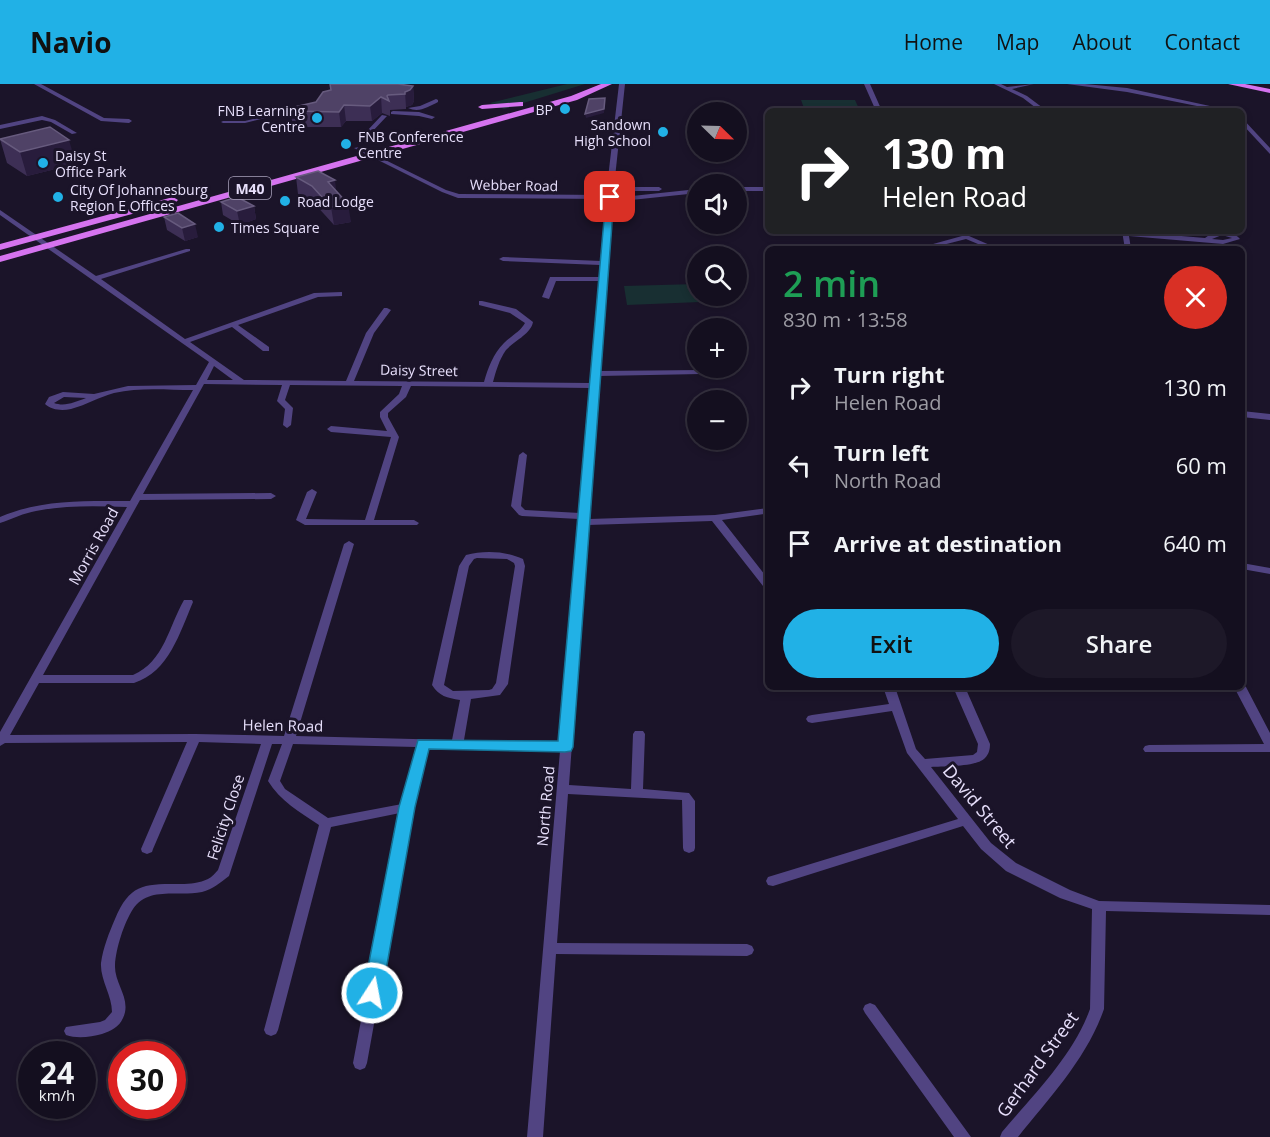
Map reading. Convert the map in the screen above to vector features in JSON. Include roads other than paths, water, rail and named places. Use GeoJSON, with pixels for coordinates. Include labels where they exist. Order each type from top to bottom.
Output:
{"type":"FeatureCollection","features":[{"type":"Feature","properties":{"kind":"main road"},"geometry":{"type":"LineString","coordinates":[[392,139],[586,84]]}},
{"type":"Feature","properties":{"kind":"main road","name":"M40"},"geometry":{"type":"LineString","coordinates":[[0,259],[369,150],[583,95],[608,84]]}},
{"type":"Feature","properties":{"kind":"main road"},"geometry":{"type":"LineString","coordinates":[[1232,84],[1270,91]]}},
{"type":"Feature","properties":{"kind":"main road"},"geometry":{"type":"LineString","coordinates":[[1259,84],[1270,86]]}},
{"type":"Feature","properties":{"kind":"main road"},"geometry":{"type":"LineString","coordinates":[[1250,87],[1264,93],[1270,99]]}},
{"type":"Feature","properties":{"kind":"main road"},"geometry":{"type":"LineString","coordinates":[[482,107],[520,104]]}},
{"type":"Feature","properties":{"kind":"main road"},"geometry":{"type":"LineString","coordinates":[[492,111],[529,110]]}},
{"type":"Feature","properties":{"kind":"main road","name":"M40"},"geometry":{"type":"LineString","coordinates":[[345,151],[357,148],[369,150]]}},
{"type":"Feature","properties":{"kind":"main road","name":"M40"},"geometry":{"type":"LineString","coordinates":[[0,247],[255,176]]}},
{"type":"Feature","properties":{"kind":"street"},"geometry":{"type":"LineString","coordinates":[[37,84],[103,120],[129,121]]}},
{"type":"Feature","properties":{"kind":"street"},"geometry":{"type":"LineString","coordinates":[[50,84],[64,92]]}},
{"type":"Feature","properties":{"kind":"street","name":"North Road"},"geometry":{"type":"LineString","coordinates":[[535,1137],[610,196],[622,84]]}},
{"type":"Feature","properties":{"kind":"street"},"geometry":{"type":"LineString","coordinates":[[867,84],[878,108]]}},
{"type":"Feature","properties":{"kind":"street"},"geometry":{"type":"LineString","coordinates":[[997,84],[1031,100],[1040,108]]}},
{"type":"Feature","properties":{"kind":"street"},"geometry":{"type":"LineString","coordinates":[[1008,88],[1030,84]]}},
{"type":"Feature","properties":{"kind":"street"},"geometry":{"type":"LineString","coordinates":[[1070,84],[1127,90],[1215,108]]}},
{"type":"Feature","properties":{"kind":"street"},"geometry":{"type":"LineString","coordinates":[[400,108],[421,108],[436,101]]}},
{"type":"Feature","properties":{"kind":"street"},"geometry":{"type":"LineString","coordinates":[[223,122],[244,122],[304,107]]}},
{"type":"Feature","properties":{"kind":"street"},"geometry":{"type":"LineString","coordinates":[[285,110],[294,110]]}},
{"type":"Feature","properties":{"kind":"street"},"geometry":{"type":"LineString","coordinates":[[393,113],[413,113],[432,117]]}},
{"type":"Feature","properties":{"kind":"street"},"geometry":{"type":"LineString","coordinates":[[368,133],[384,116]]}},
{"type":"Feature","properties":{"kind":"street"},"geometry":{"type":"LineString","coordinates":[[254,117],[266,117]]}},
{"type":"Feature","properties":{"kind":"street"},"geometry":{"type":"LineString","coordinates":[[0,127],[42,118],[53,120],[74,133]]}},
{"type":"Feature","properties":{"kind":"street"},"geometry":{"type":"LineString","coordinates":[[1245,123],[1270,152]]}},
{"type":"Feature","properties":{"kind":"street","name":"Webber Road"},"geometry":{"type":"LineString","coordinates":[[369,150],[444,191],[458,196],[610,196]]}},
{"type":"Feature","properties":{"kind":"street"},"geometry":{"type":"LineString","coordinates":[[747,189],[765,189]]}},
{"type":"Feature","properties":{"kind":"street"},"geometry":{"type":"LineString","coordinates":[[610,196],[687,191]]}},
{"type":"Feature","properties":{"kind":"street"},"geometry":{"type":"LineString","coordinates":[[610,196],[687,191]]}},
{"type":"Feature","properties":{"kind":"street"},"geometry":{"type":"LineString","coordinates":[[0,212],[242,382]]}},
{"type":"Feature","properties":{"kind":"street"},"geometry":{"type":"LineString","coordinates":[[964,234],[989,246]]}},
{"type":"Feature","properties":{"kind":"street"},"geometry":{"type":"LineString","coordinates":[[1146,234],[1207,240]]}},
{"type":"Feature","properties":{"kind":"street"},"geometry":{"type":"LineString","coordinates":[[930,246],[967,237]]}},
{"type":"Feature","properties":{"kind":"street"},"geometry":{"type":"LineString","coordinates":[[93,279],[189,250]]}},
{"type":"Feature","properties":{"kind":"street"},"geometry":{"type":"LineString","coordinates":[[503,259],[605,263]]}},
{"type":"Feature","properties":{"kind":"street"},"geometry":{"type":"LineString","coordinates":[[546,297],[553,279],[604,279]]}},
{"type":"Feature","properties":{"kind":"street"},"geometry":{"type":"LineString","coordinates":[[183,342],[316,295],[339,294]]}},
{"type":"Feature","properties":{"kind":"street"},"geometry":{"type":"LineString","coordinates":[[482,303],[513,311],[529,322],[528,327],[505,345],[495,359],[488,384]]}},
{"type":"Feature","properties":{"kind":"street"},"geometry":{"type":"LineString","coordinates":[[349,383],[370,333],[387,310]]}},
{"type":"Feature","properties":{"kind":"street"},"geometry":{"type":"LineString","coordinates":[[232,324],[266,349]]}},
{"type":"Feature","properties":{"kind":"street","name":"Morris Road"},"geometry":{"type":"LineString","coordinates":[[1,739],[37,679],[212,363]]}},
{"type":"Feature","properties":{"kind":"street"},"geometry":{"type":"LineString","coordinates":[[597,374],[687,372]]}},
{"type":"Feature","properties":{"kind":"street","name":"Daisy Street"},"geometry":{"type":"LineString","coordinates":[[96,397],[125,389],[242,382],[596,386]]}},
{"type":"Feature","properties":{"kind":"street"},"geometry":{"type":"LineString","coordinates":[[287,382],[281,401],[289,408],[287,425]]}},
{"type":"Feature","properties":{"kind":"street"},"geometry":{"type":"LineString","coordinates":[[369,522],[394,434],[384,417],[384,412],[403,395],[408,383]]}},
{"type":"Feature","properties":{"kind":"street"},"geometry":{"type":"LineString","coordinates":[[1245,414],[1270,417]]}},
{"type":"Feature","properties":{"kind":"street"},"geometry":{"type":"LineString","coordinates":[[331,429],[394,434]]}},
{"type":"Feature","properties":{"kind":"street"},"geometry":{"type":"LineString","coordinates":[[523,455],[516,506],[522,513],[584,519],[715,518],[765,510]]}},
{"type":"Feature","properties":{"kind":"street"},"geometry":{"type":"LineString","coordinates":[[312,492],[301,520],[309,523],[414,523]]}},
{"type":"Feature","properties":{"kind":"street"},"geometry":{"type":"LineString","coordinates":[[0,520],[21,510],[46,505],[271,496]]}},
{"type":"Feature","properties":{"kind":"street"},"geometry":{"type":"LineString","coordinates":[[715,518],[765,581]]}},
{"type":"Feature","properties":{"kind":"street"},"geometry":{"type":"LineString","coordinates":[[349,544],[289,740],[275,773],[275,785],[326,823],[407,807]]}},
{"type":"Feature","properties":{"kind":"street"},"geometry":{"type":"LineString","coordinates":[[477,555],[515,557],[520,566],[502,684],[496,692],[466,696],[446,694],[442,692],[438,684],[464,566],[470,557],[477,555]]}},
{"type":"Feature","properties":{"kind":"street"},"geometry":{"type":"LineString","coordinates":[[1245,567],[1270,571]]}},
{"type":"Feature","properties":{"kind":"street"},"geometry":{"type":"LineString","coordinates":[[37,679],[134,679],[144,676],[157,665],[188,602]]}},
{"type":"Feature","properties":{"kind":"street","name":"David Street"},"geometry":{"type":"LineString","coordinates":[[890,690],[911,750],[986,846],[1011,867],[1065,894],[1099,906],[1270,910]]}},
{"type":"Feature","properties":{"kind":"street"},"geometry":{"type":"LineString","coordinates":[[922,764],[974,759],[981,756],[984,751],[984,744],[959,690]]}},
{"type":"Feature","properties":{"kind":"street"},"geometry":{"type":"LineString","coordinates":[[1149,749],[1270,746],[1242,690]]}},
{"type":"Feature","properties":{"kind":"street"},"geometry":{"type":"LineString","coordinates":[[457,744],[466,696]]}},
{"type":"Feature","properties":{"kind":"street"},"geometry":{"type":"LineString","coordinates":[[812,719],[896,707]]}},
{"type":"Feature","properties":{"kind":"street"},"geometry":{"type":"LineString","coordinates":[[1257,720],[1270,718]]}},
{"type":"Feature","properties":{"kind":"street"},"geometry":{"type":"LineString","coordinates":[[637,793],[639,734]]}},
{"type":"Feature","properties":{"kind":"street"},"geometry":{"type":"LineString","coordinates":[[147,849],[195,738]]}},
{"type":"Feature","properties":{"kind":"street","name":"Helen Road"},"geometry":{"type":"LineString","coordinates":[[1,739],[268,739],[565,747]]}},
{"type":"Feature","properties":{"kind":"street","name":"Felicity Close"},"geometry":{"type":"LineString","coordinates":[[71,1031],[95,1032],[115,1020],[119,1012],[119,1004],[109,978],[108,965],[124,915],[133,899],[140,893],[150,890],[196,889],[209,886],[224,872],[268,739]]}},
{"type":"Feature","properties":{"kind":"street"},"geometry":{"type":"LineString","coordinates":[[360,1063],[407,807],[423,743]]}},
{"type":"Feature","properties":{"kind":"street"},"geometry":{"type":"LineString","coordinates":[[562,789],[688,797],[689,848]]}},
{"type":"Feature","properties":{"kind":"street"},"geometry":{"type":"LineString","coordinates":[[773,881],[965,820]]}},
{"type":"Feature","properties":{"kind":"street"},"geometry":{"type":"LineString","coordinates":[[271,1030],[326,823]]}},
{"type":"Feature","properties":{"kind":"street","name":"Gerhard Street"},"geometry":{"type":"LineString","coordinates":[[1008,1137],[1072,1055],[1094,1022],[1097,1009],[1099,906]]}},
{"type":"Feature","properties":{"kind":"street"},"geometry":{"type":"LineString","coordinates":[[549,948],[747,950]]}},
{"type":"Feature","properties":{"kind":"street"},"geometry":{"type":"LineString","coordinates":[[870,1009],[963,1137]]}},
{"type":"Feature","properties":{"kind":"place","name":"BP"},"geometry":{"type":"Point","coordinates":[565,109]}},
{"type":"Feature","properties":{"kind":"place","name":"FNB Learning Centre"},"geometry":{"type":"Point","coordinates":[317,118]}},
{"type":"Feature","properties":{"kind":"place","name":"Sandown High School"},"geometry":{"type":"Point","coordinates":[663,132]}},
{"type":"Feature","properties":{"kind":"place","name":"FNB Conference Centre"},"geometry":{"type":"Point","coordinates":[346,144]}},
{"type":"Feature","properties":{"kind":"place","name":"Daisy St Office Park"},"geometry":{"type":"Point","coordinates":[43,163]}},
{"type":"Feature","properties":{"kind":"place","name":"City Of Johannesburg Region E Offices"},"geometry":{"type":"Point","coordinates":[58,197]}},
{"type":"Feature","properties":{"kind":"place","name":"Road Lodge"},"geometry":{"type":"Point","coordinates":[285,201]}},
{"type":"Feature","properties":{"kind":"place","name":"Times Square"},"geometry":{"type":"Point","coordinates":[219,227]}}]}
